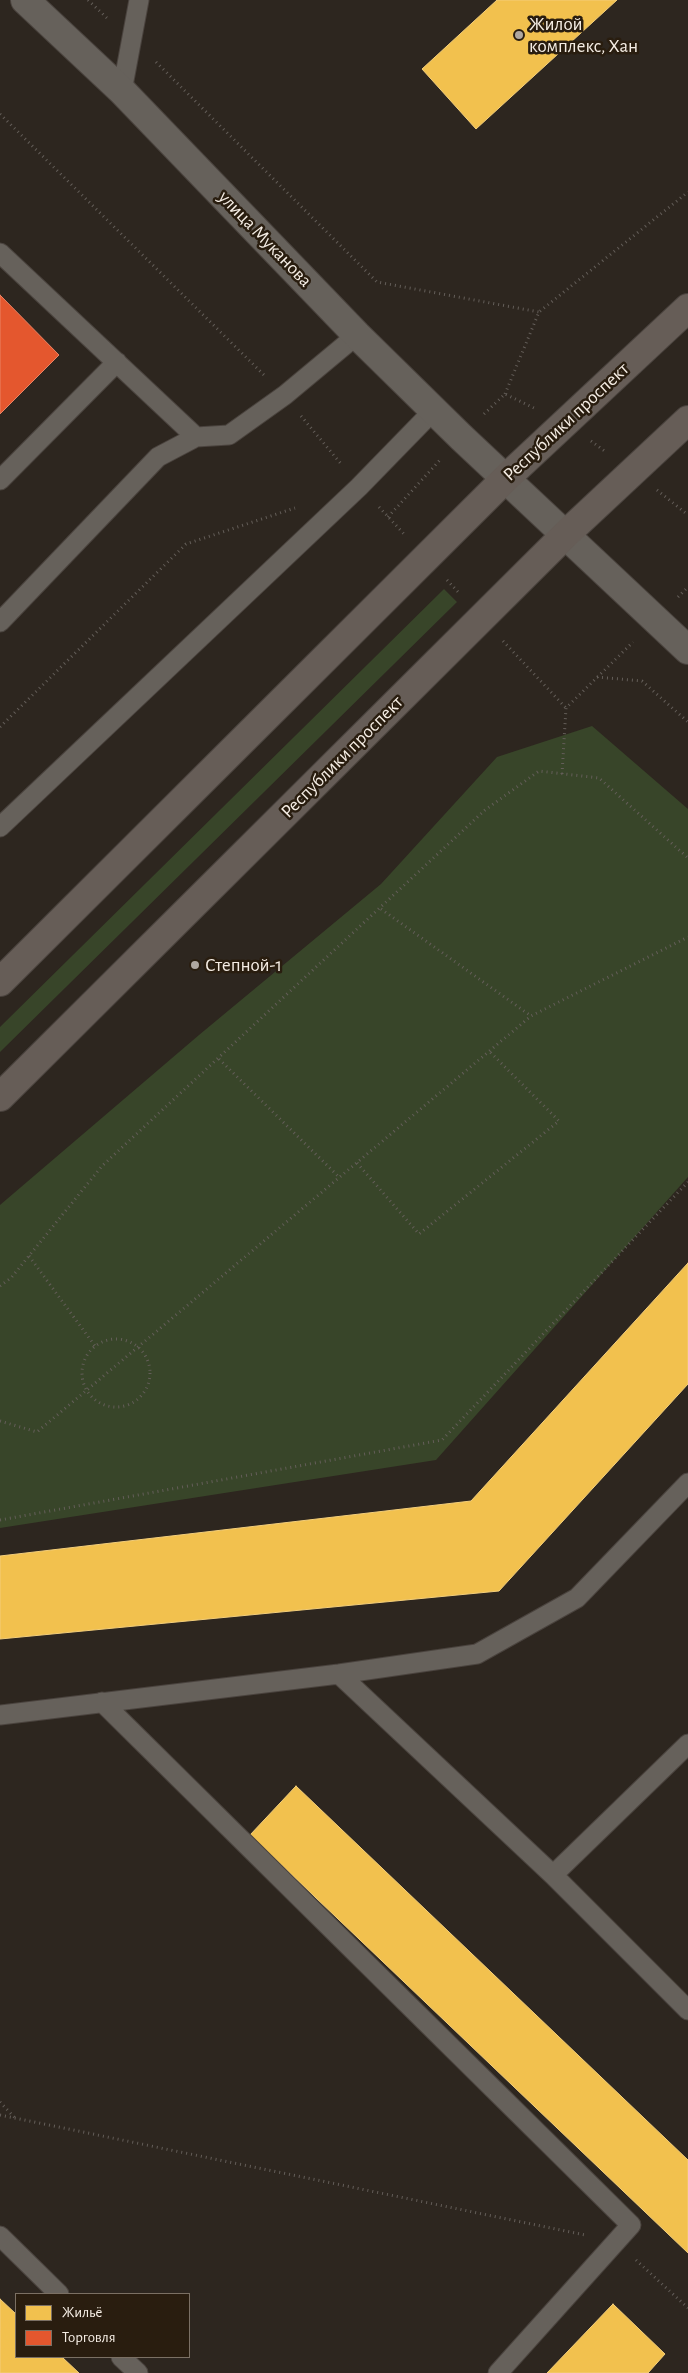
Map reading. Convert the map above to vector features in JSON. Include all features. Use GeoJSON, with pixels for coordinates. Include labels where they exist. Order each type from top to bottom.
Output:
{"type":"FeatureCollection","features":[{"type":"Feature","properties":{"kind":"highway","name":"Республики проспект"},"geometry":{"type":"LineString","coordinates":[[0,982],[506,478],[688,308]]}},
{"type":"Feature","properties":{"kind":"highway","name":"Республики проспект"},"geometry":{"type":"LineString","coordinates":[[0,1097],[566,534],[688,420]]}},
{"type":"Feature","properties":{"kind":"main road","name":"улица Муканова"},"geometry":{"type":"LineString","coordinates":[[25,0],[122,91],[357,336],[566,534]]}},
{"type":"Feature","properties":{"kind":"main road"},"geometry":{"type":"LineString","coordinates":[[566,534],[688,650]]}},
{"type":"Feature","properties":{"kind":"lane"},"geometry":{"type":"LineString","coordinates":[[122,91],[140,0]]}},
{"type":"Feature","properties":{"kind":"lane"},"geometry":{"type":"LineString","coordinates":[[0,253],[196,437]]}},
{"type":"Feature","properties":{"kind":"lane"},"geometry":{"type":"LineString","coordinates":[[0,622],[158,457],[196,437],[229,435],[285,395],[357,336]]}},
{"type":"Feature","properties":{"kind":"lane"},"geometry":{"type":"LineString","coordinates":[[0,480],[117,362]]}},
{"type":"Feature","properties":{"kind":"lane"},"geometry":{"type":"LineString","coordinates":[[0,827],[360,487],[434,410]]}},
{"type":"Feature","properties":{"kind":"lane"},"geometry":{"type":"LineString","coordinates":[[0,1715],[339,1674],[477,1654],[577,1598],[688,1482]]}},
{"type":"Feature","properties":{"kind":"lane"},"geometry":{"type":"LineString","coordinates":[[339,1674],[552,1875],[688,2010]]}},
{"type":"Feature","properties":{"kind":"lane"},"geometry":{"type":"LineString","coordinates":[[102,1702],[632,2224],[498,2373]]}},
{"type":"Feature","properties":{"kind":"lane"},"geometry":{"type":"LineString","coordinates":[[552,1875],[688,1744]]}},
{"type":"Feature","properties":{"kind":"lane"},"geometry":{"type":"LineString","coordinates":[[0,2236],[58,2293]]}},
{"type":"Feature","properties":{"kind":"lane"},"geometry":{"type":"LineString","coordinates":[[122,2358],[138,2373]]}},
{"type":"Feature","properties":{"kind":"path"},"geometry":{"type":"LineString","coordinates":[[88,0],[94,6]]}},
{"type":"Feature","properties":{"kind":"path"},"geometry":{"type":"LineString","coordinates":[[162,68],[377,282],[539,312]]}},
{"type":"Feature","properties":{"kind":"path"},"geometry":{"type":"LineString","coordinates":[[0,114],[285,395],[360,487]]}},
{"type":"Feature","properties":{"kind":"path"},"geometry":{"type":"LineString","coordinates":[[505,394],[539,312],[688,192]]}},
{"type":"Feature","properties":{"kind":"path"},"geometry":{"type":"LineString","coordinates":[[0,727],[186,544],[296,508]]}},
{"type":"Feature","properties":{"kind":"path"},"geometry":{"type":"LineString","coordinates":[[562,774],[566,708],[688,586]]}},
{"type":"Feature","properties":{"kind":"path"},"geometry":{"type":"LineString","coordinates":[[598,677],[642,681],[688,722]]}},
{"type":"Feature","properties":{"kind":"path"},"geometry":{"type":"LineString","coordinates":[[0,1286],[11,1278],[102,1166],[381,909],[484,810],[539,771],[599,778],[688,858]]}},
{"type":"Feature","properties":{"kind":"path"},"geometry":{"type":"LineString","coordinates":[[381,909],[531,1016]]}},
{"type":"Feature","properties":{"kind":"path"},"geometry":{"type":"LineString","coordinates":[[0,1421],[37,1432],[531,1016],[688,937]]}},
{"type":"Feature","properties":{"kind":"path"},"geometry":{"type":"LineString","coordinates":[[357,1163],[419,1234],[559,1121],[489,1052]]}},
{"type":"Feature","properties":{"kind":"path"},"geometry":{"type":"LineString","coordinates":[[219,1058],[340,1178]]}},
{"type":"Feature","properties":{"kind":"path"},"geometry":{"type":"LineString","coordinates":[[0,1520],[442,1440],[688,1182]]}},
{"type":"Feature","properties":{"kind":"path"},"geometry":{"type":"LineString","coordinates":[[29,1256],[95,1346]]}},
{"type":"Feature","properties":{"kind":"path"},"geometry":{"type":"LineString","coordinates":[[123,1338],[139,1346],[150,1362],[151,1379],[143,1396],[128,1406],[111,1407],[94,1400],[84,1385],[82,1367],[89,1350],[95,1346],[105,1340],[123,1338]]}},
{"type":"Feature","properties":{"kind":"path"},"geometry":{"type":"LineString","coordinates":[[0,2102],[15,2118]]}},
{"type":"Feature","properties":{"kind":"path"},"geometry":{"type":"LineString","coordinates":[[0,2115],[616,2242],[688,2308]]}},
{"type":"Feature","properties":{"kind":"green space"},"geometry":{"type":"Polygon","coordinates":[[[444,589],[457,602],[0,1052],[0,1027],[444,589]]]}},
{"type":"Feature","properties":{"kind":"green space"},"geometry":{"type":"Polygon","coordinates":[[[592,726],[688,809],[688,1177],[436,1460],[0,1528],[0,1205],[199,1035],[381,884],[497,757],[592,726]]]}},
{"type":"Feature","properties":{"kind":"building: Жильё","name":"Жилой комплекс, Хан"},"geometry":{"type":"Polygon","coordinates":[[[497,0],[617,0],[476,129],[422,69],[497,0]]]}},
{"type":"Feature","properties":{"kind":"building: Жильё"},"geometry":{"type":"Polygon","coordinates":[[[688,1263],[688,1384],[499,1591],[0,1639],[0,1556],[471,1501],[688,1263]]]}},
{"type":"Feature","properties":{"kind":"building: Жильё"},"geometry":{"type":"Polygon","coordinates":[[[296,1786],[688,2160],[688,2253],[250,1835],[296,1786]]]}},
{"type":"Feature","properties":{"kind":"building: Жильё"},"geometry":{"type":"Polygon","coordinates":[[[0,2299],[15,2313],[15,2358],[63,2358],[79,2373],[0,2373],[0,2299]]]}},
{"type":"Feature","properties":{"kind":"building: Жильё"},"geometry":{"type":"Polygon","coordinates":[[[613,2304],[665,2354],[648,2373],[547,2373],[613,2304]]]}},
{"type":"Feature","properties":{"kind":"building: Торговля"},"geometry":{"type":"Polygon","coordinates":[[[0,295],[59,355],[0,414],[0,295]]]}},
{"type":"Feature","properties":{"kind":"place","name":"Жилой комплекс, Хан"},"geometry":{"type":"Point","coordinates":[519,35]}},
{"type":"Feature","properties":{"kind":"place","name":"Степной-1"},"geometry":{"type":"Point","coordinates":[195,965]}}]}
